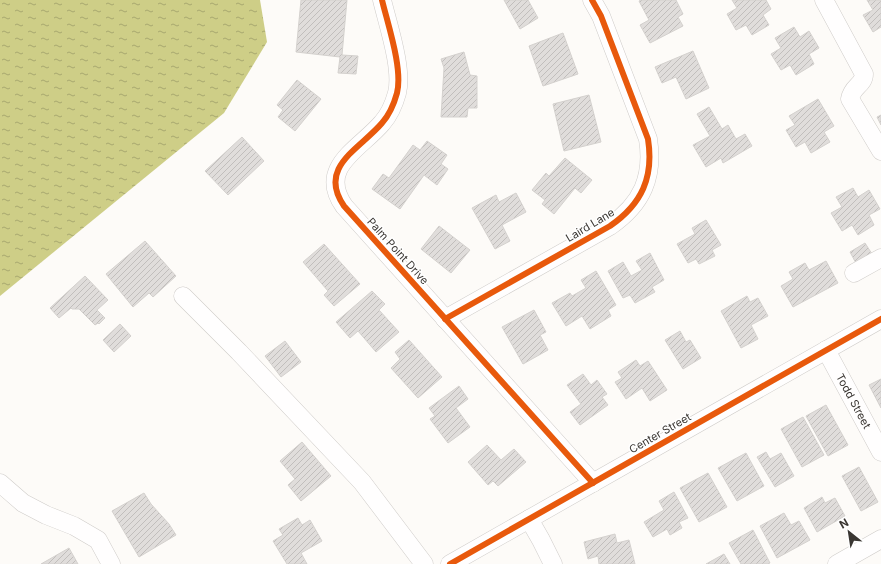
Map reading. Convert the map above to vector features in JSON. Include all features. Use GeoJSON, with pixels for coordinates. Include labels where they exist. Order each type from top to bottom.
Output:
{"type":"FeatureCollection","features":[{"type":"Feature","properties":{"kind":"street","name":"Palm Point Drive"},"geometry":{"type":"LineString","coordinates":[[382,0],[398,68],[398,91],[383,122],[345,158],[339,166],[336,177],[336,188],[339,198],[344,206],[593,483]]}},
{"type":"Feature","properties":{"kind":"street","name":"Laird Lane"},"geometry":{"type":"LineString","coordinates":[[445,319],[610,226],[630,210],[644,188],[649,169],[650,154],[648,139],[601,16],[592,0]]}},
{"type":"Feature","properties":{"kind":"street"},"geometry":{"type":"LineString","coordinates":[[824,0],[864,74],[862,82],[856,86],[851,93],[850,99],[881,151]]}},
{"type":"Feature","properties":{"kind":"street"},"geometry":{"type":"LineString","coordinates":[[854,273],[881,258]]}},
{"type":"Feature","properties":{"kind":"street"},"geometry":{"type":"LineString","coordinates":[[183,296],[362,482],[424,564]]}},
{"type":"Feature","properties":{"kind":"street","name":"Center Street"},"geometry":{"type":"LineString","coordinates":[[450,564],[881,319]]}},
{"type":"Feature","properties":{"kind":"street","name":"Todd Street"},"geometry":{"type":"LineString","coordinates":[[826,350],[880,450]]}},
{"type":"Feature","properties":{"kind":"street"},"geometry":{"type":"LineString","coordinates":[[0,483],[23,503],[46,515],[74,526],[98,540],[111,564]]}},
{"type":"Feature","properties":{"kind":"street"},"geometry":{"type":"LineString","coordinates":[[529,519],[554,564]]}},
{"type":"Feature","properties":{"kind":"street"},"geometry":{"type":"LineString","coordinates":[[837,564],[881,539]]}},
{"type":"Feature","properties":{"kind":"water"},"geometry":{"type":"Polygon","coordinates":[[[0,0],[260,0],[267,42],[224,113],[0,296],[0,0]]]}},
{"type":"Feature","properties":{"kind":"building"},"geometry":{"type":"Polygon","coordinates":[[[301,0],[347,0],[342,55],[358,56],[356,74],[338,73],[340,57],[296,52],[301,0]]]}},
{"type":"Feature","properties":{"kind":"building"},"geometry":{"type":"Polygon","coordinates":[[[504,0],[528,0],[538,18],[520,29],[504,0]]]}},
{"type":"Feature","properties":{"kind":"building"},"geometry":{"type":"Polygon","coordinates":[[[676,0],[683,14],[678,17],[683,26],[650,43],[640,25],[649,20],[639,1],[676,0]]]}},
{"type":"Feature","properties":{"kind":"building"},"geometry":{"type":"Polygon","coordinates":[[[732,0],[766,0],[771,9],[763,15],[769,25],[752,35],[746,25],[736,30],[727,14],[737,8],[732,0]]]}},
{"type":"Feature","properties":{"kind":"building"},"geometry":{"type":"Polygon","coordinates":[[[867,0],[881,0],[881,27],[873,32],[863,15],[873,10],[867,0]]]}},
{"type":"Feature","properties":{"kind":"building"},"geometry":{"type":"Polygon","coordinates":[[[794,27],[800,37],[809,31],[819,48],[809,54],[814,64],[796,75],[790,65],[781,70],[771,54],[781,48],[775,38],[794,27]]]}},
{"type":"Feature","properties":{"kind":"building"},"geometry":{"type":"Polygon","coordinates":[[[563,33],[578,74],[543,86],[529,46],[563,33]]]}},
{"type":"Feature","properties":{"kind":"building"},"geometry":{"type":"Polygon","coordinates":[[[693,51],[709,88],[686,99],[676,77],[662,83],[655,67],[693,51]]]}},
{"type":"Feature","properties":{"kind":"building"},"geometry":{"type":"Polygon","coordinates":[[[464,52],[470,75],[477,76],[477,108],[468,108],[467,117],[441,117],[444,68],[441,59],[464,52]]]}},
{"type":"Feature","properties":{"kind":"building"},"geometry":{"type":"Polygon","coordinates":[[[297,80],[321,99],[295,131],[278,117],[283,110],[277,105],[297,80]]]}},
{"type":"Feature","properties":{"kind":"building"},"geometry":{"type":"Polygon","coordinates":[[[589,95],[601,142],[564,151],[553,104],[589,95]]]}},
{"type":"Feature","properties":{"kind":"building"},"geometry":{"type":"Polygon","coordinates":[[[818,99],[834,126],[824,132],[830,142],[811,153],[805,142],[796,147],[786,130],[795,125],[789,116],[818,99]]]}},
{"type":"Feature","properties":{"kind":"building"},"geometry":{"type":"Polygon","coordinates":[[[709,107],[722,129],[728,125],[736,139],[745,134],[752,146],[723,163],[721,158],[706,167],[693,145],[710,136],[697,114],[709,107]]]}},
{"type":"Feature","properties":{"kind":"building"},"geometry":{"type":"Polygon","coordinates":[[[881,115],[881,125],[877,117],[881,115]]]}},
{"type":"Feature","properties":{"kind":"building"},"geometry":{"type":"Polygon","coordinates":[[[242,137],[264,161],[228,195],[205,171],[242,137]]]}},
{"type":"Feature","properties":{"kind":"building"},"geometry":{"type":"Polygon","coordinates":[[[427,141],[447,155],[441,164],[448,169],[437,185],[424,175],[400,209],[372,189],[383,174],[389,178],[413,145],[420,150],[427,141]]]}},
{"type":"Feature","properties":{"kind":"building"},"geometry":{"type":"Polygon","coordinates":[[[565,158],[592,180],[581,193],[575,188],[554,214],[542,204],[545,200],[532,190],[546,173],[549,176],[565,158]]]}},
{"type":"Feature","properties":{"kind":"building"},"geometry":{"type":"Polygon","coordinates":[[[853,188],[858,197],[869,190],[880,209],[869,215],[874,225],[858,235],[852,225],[842,231],[831,213],[842,207],[836,197],[853,188]]]}},
{"type":"Feature","properties":{"kind":"building"},"geometry":{"type":"Polygon","coordinates":[[[516,193],[526,212],[502,225],[510,241],[495,249],[472,208],[496,195],[499,202],[516,193]]]}},
{"type":"Feature","properties":{"kind":"building"},"geometry":{"type":"Polygon","coordinates":[[[706,220],[721,245],[712,250],[715,256],[699,264],[696,259],[688,263],[677,244],[695,234],[692,228],[706,220]]]}},
{"type":"Feature","properties":{"kind":"building"},"geometry":{"type":"Polygon","coordinates":[[[439,226],[470,250],[451,273],[421,249],[439,226]]]}},
{"type":"Feature","properties":{"kind":"building"},"geometry":{"type":"Polygon","coordinates":[[[145,241],[176,276],[153,297],[149,293],[133,307],[106,274],[145,241]]]}},
{"type":"Feature","properties":{"kind":"building"},"geometry":{"type":"Polygon","coordinates":[[[865,243],[874,257],[858,267],[850,252],[865,243]]]}},
{"type":"Feature","properties":{"kind":"building"},"geometry":{"type":"Polygon","coordinates":[[[324,244],[360,284],[334,306],[324,295],[328,291],[303,262],[324,244]]]}},
{"type":"Feature","properties":{"kind":"building"},"geometry":{"type":"Polygon","coordinates":[[[650,253],[664,280],[652,287],[655,292],[635,303],[630,295],[623,298],[608,271],[623,262],[631,276],[642,270],[636,261],[650,253]]]}},
{"type":"Feature","properties":{"kind":"building"},"geometry":{"type":"Polygon","coordinates":[[[826,261],[838,283],[793,307],[781,286],[793,279],[789,272],[805,263],[809,270],[826,261]]]}},
{"type":"Feature","properties":{"kind":"building"},"geometry":{"type":"Polygon","coordinates":[[[596,271],[616,305],[608,310],[611,316],[590,329],[582,316],[566,326],[552,303],[570,293],[572,296],[586,288],[581,280],[596,271]]]}},
{"type":"Feature","properties":{"kind":"building"},"geometry":{"type":"Polygon","coordinates":[[[85,276],[108,300],[97,310],[105,318],[99,324],[98,323],[95,325],[79,309],[71,308],[59,318],[50,308],[85,276]]]}},
{"type":"Feature","properties":{"kind":"building"},"geometry":{"type":"Polygon","coordinates":[[[372,291],[385,304],[379,310],[399,332],[376,352],[358,331],[350,338],[336,322],[372,291]]]}},
{"type":"Feature","properties":{"kind":"building"},"geometry":{"type":"Polygon","coordinates":[[[747,296],[750,302],[758,298],[768,316],[751,325],[758,339],[741,348],[721,311],[747,296]]]}},
{"type":"Feature","properties":{"kind":"building"},"geometry":{"type":"Polygon","coordinates":[[[534,310],[546,332],[540,335],[548,350],[523,364],[502,327],[534,310]]]}},
{"type":"Feature","properties":{"kind":"building"},"geometry":{"type":"Polygon","coordinates":[[[120,324],[131,336],[114,352],[103,340],[120,324]]]}},
{"type":"Feature","properties":{"kind":"building"},"geometry":{"type":"Polygon","coordinates":[[[680,331],[686,342],[690,340],[701,358],[683,369],[665,340],[680,331]]]}},
{"type":"Feature","properties":{"kind":"building"},"geometry":{"type":"Polygon","coordinates":[[[409,340],[442,377],[418,398],[391,368],[400,359],[395,352],[409,340]]]}},
{"type":"Feature","properties":{"kind":"building"},"geometry":{"type":"Polygon","coordinates":[[[285,341],[301,362],[281,377],[265,356],[285,341]]]}},
{"type":"Feature","properties":{"kind":"building"},"geometry":{"type":"Polygon","coordinates":[[[636,360],[640,366],[648,361],[667,390],[650,401],[642,388],[626,399],[615,382],[622,378],[618,372],[636,360]]]}},
{"type":"Feature","properties":{"kind":"building"},"geometry":{"type":"Polygon","coordinates":[[[583,374],[591,385],[597,380],[607,394],[602,397],[608,405],[580,425],[570,412],[581,404],[567,385],[583,374]]]}},
{"type":"Feature","properties":{"kind":"building"},"geometry":{"type":"Polygon","coordinates":[[[881,379],[881,408],[869,385],[881,379]]]}},
{"type":"Feature","properties":{"kind":"building"},"geometry":{"type":"Polygon","coordinates":[[[459,386],[468,399],[456,408],[470,427],[448,443],[430,419],[435,416],[429,408],[459,386]]]}},
{"type":"Feature","properties":{"kind":"building"},"geometry":{"type":"Polygon","coordinates":[[[826,405],[848,445],[828,456],[806,416],[826,405]]]}},
{"type":"Feature","properties":{"kind":"building"},"geometry":{"type":"Polygon","coordinates":[[[803,417],[824,455],[802,467],[781,429],[803,417]]]}},
{"type":"Feature","properties":{"kind":"building"},"geometry":{"type":"Polygon","coordinates":[[[302,442],[331,476],[301,501],[288,485],[295,479],[280,461],[302,442]]]}},
{"type":"Feature","properties":{"kind":"building"},"geometry":{"type":"Polygon","coordinates":[[[487,445],[501,460],[514,449],[526,462],[498,486],[493,481],[488,485],[468,462],[487,445]]]}},
{"type":"Feature","properties":{"kind":"building"},"geometry":{"type":"Polygon","coordinates":[[[766,452],[770,459],[781,453],[794,476],[775,487],[757,457],[766,452]]]}},
{"type":"Feature","properties":{"kind":"building"},"geometry":{"type":"Polygon","coordinates":[[[746,453],[764,486],[737,501],[718,468],[746,453]]]}},
{"type":"Feature","properties":{"kind":"building"},"geometry":{"type":"Polygon","coordinates":[[[859,467],[878,502],[861,511],[842,476],[859,467]]]}},
{"type":"Feature","properties":{"kind":"building"},"geometry":{"type":"Polygon","coordinates":[[[708,473],[727,507],[699,522],[680,488],[708,473]]]}},
{"type":"Feature","properties":{"kind":"building"},"geometry":{"type":"Polygon","coordinates":[[[674,492],[688,518],[679,522],[682,528],[670,535],[667,529],[653,537],[644,522],[664,510],[659,501],[674,492]]]}},
{"type":"Feature","properties":{"kind":"building"},"geometry":{"type":"Polygon","coordinates":[[[144,493],[176,535],[139,557],[112,511],[144,493]]]}},
{"type":"Feature","properties":{"kind":"building"},"geometry":{"type":"Polygon","coordinates":[[[822,497],[825,503],[835,498],[845,516],[817,532],[804,508],[822,497]]]}},
{"type":"Feature","properties":{"kind":"building"},"geometry":{"type":"Polygon","coordinates":[[[784,513],[791,525],[799,521],[810,540],[777,558],[760,526],[784,513]]]}},
{"type":"Feature","properties":{"kind":"building"},"geometry":{"type":"Polygon","coordinates":[[[298,518],[302,525],[310,520],[322,541],[301,553],[307,564],[287,564],[273,541],[283,535],[279,529],[298,518]]]}},
{"type":"Feature","properties":{"kind":"building"},"geometry":{"type":"Polygon","coordinates":[[[753,530],[770,563],[768,564],[741,564],[729,543],[753,530]]]}},
{"type":"Feature","properties":{"kind":"building"},"geometry":{"type":"Polygon","coordinates":[[[615,534],[617,543],[629,540],[635,564],[599,564],[598,556],[588,559],[584,542],[615,534]]]}},
{"type":"Feature","properties":{"kind":"building"},"geometry":{"type":"Polygon","coordinates":[[[69,548],[78,564],[41,564],[69,548]]]}},
{"type":"Feature","properties":{"kind":"building"},"geometry":{"type":"Polygon","coordinates":[[[724,554],[730,564],[706,564],[724,554]]]}},
{"type":"Feature","properties":{"kind":"cycle path"},"geometry":{"type":"LineString","coordinates":[[382,0],[391,34],[398,72],[397,93],[395,101],[385,120],[353,150],[338,169],[335,180],[337,192],[344,206],[593,483]]}},
{"type":"Feature","properties":{"kind":"cycle path"},"geometry":{"type":"LineString","coordinates":[[445,319],[610,226],[621,218],[638,199],[647,177],[649,166],[648,139],[601,16],[592,0]]}},
{"type":"Feature","properties":{"kind":"cycle path"},"geometry":{"type":"LineString","coordinates":[[450,564],[881,319]]}}]}
